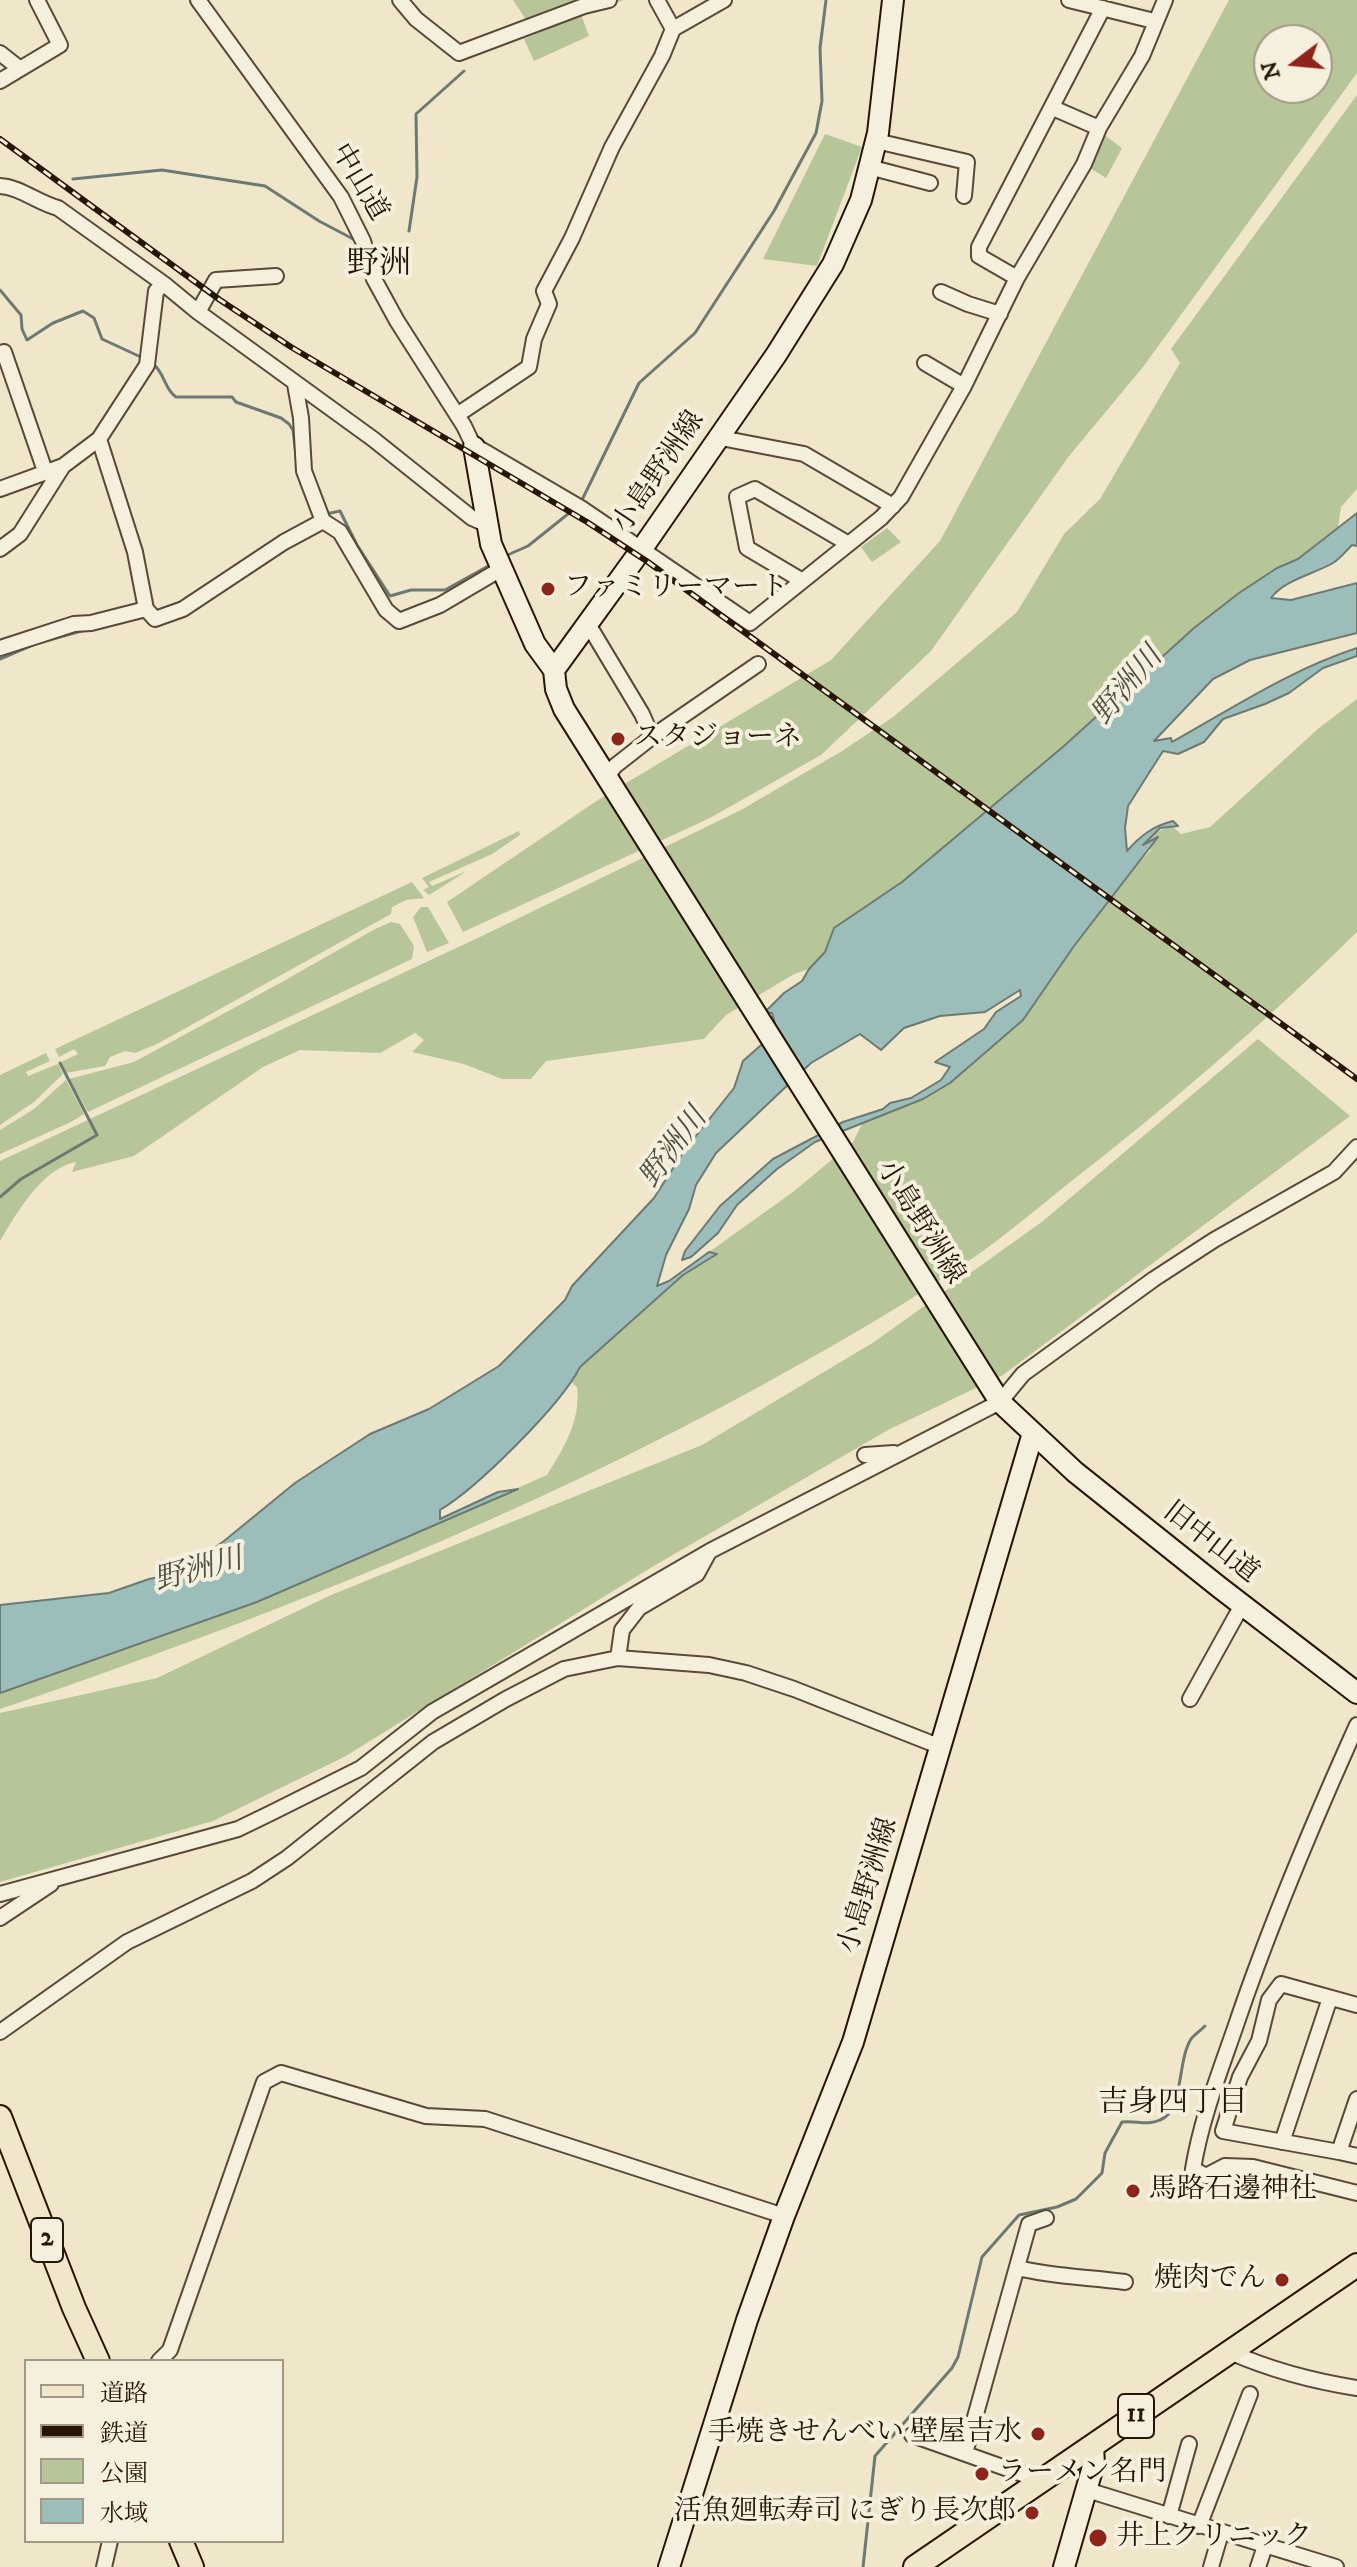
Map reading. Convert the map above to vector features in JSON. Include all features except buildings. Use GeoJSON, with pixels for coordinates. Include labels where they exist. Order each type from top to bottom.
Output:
{"type":"FeatureCollection","features":[{"type":"Feature","properties":{"kind":"main road","name":"小島野洲線"},"geometry":{"type":"LineString","coordinates":[[669,2567],[747,2320],[784,2216],[853,2042],[1033,1433],[1000,1402],[987,1384],[564,709],[556,689],[554,670],[806,311],[833,264],[861,200],[876,141],[893,0]]}},
{"type":"Feature","properties":{"kind":"main road"},"geometry":{"type":"LineString","coordinates":[[474,447],[486,524],[499,563],[535,644],[554,670]]}},
{"type":"Feature","properties":{"kind":"main road","name":"旧中山道"},"geometry":{"type":"LineString","coordinates":[[1033,1433],[1075,1472],[1357,1693]]}},
{"type":"Feature","properties":{"kind":"main road","name":"2"},"geometry":{"type":"LineString","coordinates":[[0,2117],[74,2308],[97,2359]]}},
{"type":"Feature","properties":{"kind":"main road","name":"11"},"geometry":{"type":"LineString","coordinates":[[915,2567],[1357,2265]]}},
{"type":"Feature","properties":{"kind":"main road"},"geometry":{"type":"LineString","coordinates":[[1064,2567],[1094,2463],[1093,2447]]}},
{"type":"Feature","properties":{"kind":"main road"},"geometry":{"type":"LineString","coordinates":[[182,2543],[192,2567]]}},
{"type":"Feature","properties":{"kind":"street","name":"中山道"},"geometry":{"type":"LineString","coordinates":[[198,0],[341,197],[363,241],[374,279],[474,447]]}},
{"type":"Feature","properties":{"kind":"street"},"geometry":{"type":"LineString","coordinates":[[400,0],[416,19],[459,53],[584,6],[609,0]]}},
{"type":"Feature","properties":{"kind":"street"},"geometry":{"type":"LineString","coordinates":[[657,0],[673,29]]}},
{"type":"Feature","properties":{"kind":"street"},"geometry":{"type":"LineString","coordinates":[[457,415],[529,367],[534,339],[549,304],[544,291],[572,238],[612,147],[662,56],[673,29],[724,0]]}},
{"type":"Feature","properties":{"kind":"street"},"geometry":{"type":"LineString","coordinates":[[1069,0],[1154,21]]}},
{"type":"Feature","properties":{"kind":"street"},"geometry":{"type":"LineString","coordinates":[[474,447],[578,506],[750,623],[881,518],[901,497],[964,386],[1017,278],[1084,164],[1099,128],[1142,56],[1165,0]]}},
{"type":"Feature","properties":{"kind":"street"},"geometry":{"type":"LineString","coordinates":[[0,81],[60,45],[36,3]]}},
{"type":"Feature","properties":{"kind":"street"},"geometry":{"type":"LineString","coordinates":[[1017,278],[979,256],[979,247],[1103,8]]}},
{"type":"Feature","properties":{"kind":"street"},"geometry":{"type":"LineString","coordinates":[[0,53],[19,68]]}},
{"type":"Feature","properties":{"kind":"street"},"geometry":{"type":"LineString","coordinates":[[1053,108],[1099,128]]}},
{"type":"Feature","properties":{"kind":"street"},"geometry":{"type":"LineString","coordinates":[[876,141],[967,162],[964,196]]}},
{"type":"Feature","properties":{"kind":"street"},"geometry":{"type":"LineString","coordinates":[[869,167],[930,183]]}},
{"type":"Feature","properties":{"kind":"street"},"geometry":{"type":"LineString","coordinates":[[0,186],[12,187],[43,204],[58,208],[294,380],[301,418],[304,471],[321,517],[340,532],[386,610],[399,621],[440,605],[499,563]]}},
{"type":"Feature","properties":{"kind":"street"},"geometry":{"type":"LineString","coordinates":[[198,312],[216,280],[276,276]]}},
{"type":"Feature","properties":{"kind":"street"},"geometry":{"type":"LineString","coordinates":[[0,549],[20,534],[63,466],[99,439],[148,360],[156,291],[164,284]]}},
{"type":"Feature","properties":{"kind":"street"},"geometry":{"type":"LineString","coordinates":[[941,292],[1000,314]]}},
{"type":"Feature","properties":{"kind":"street"},"geometry":{"type":"LineString","coordinates":[[0,353],[4,352],[45,471]]}},
{"type":"Feature","properties":{"kind":"street"},"geometry":{"type":"LineString","coordinates":[[925,363],[964,386]]}},
{"type":"Feature","properties":{"kind":"street"},"geometry":{"type":"LineString","coordinates":[[295,384],[373,439],[472,518],[486,524]]}},
{"type":"Feature","properties":{"kind":"street"},"geometry":{"type":"LineString","coordinates":[[720,436],[804,454],[893,506]]}},
{"type":"Feature","properties":{"kind":"street"},"geometry":{"type":"LineString","coordinates":[[99,439],[135,552],[146,609],[155,619],[183,609],[321,517]]}},
{"type":"Feature","properties":{"kind":"street"},"geometry":{"type":"LineString","coordinates":[[0,489],[63,466]]}},
{"type":"Feature","properties":{"kind":"street"},"geometry":{"type":"LineString","coordinates":[[801,580],[747,548],[737,497],[755,489],[847,543]]}},
{"type":"Feature","properties":{"kind":"street"},"geometry":{"type":"LineString","coordinates":[[0,648],[74,624],[91,623],[146,609]]}},
{"type":"Feature","properties":{"kind":"street"},"geometry":{"type":"LineString","coordinates":[[588,624],[642,714],[652,737]]}},
{"type":"Feature","properties":{"kind":"street"},"geometry":{"type":"LineString","coordinates":[[610,783],[615,766],[758,664]]}},
{"type":"Feature","properties":{"kind":"street"},"geometry":{"type":"LineString","coordinates":[[0,1894],[238,1829],[361,1768],[432,1712],[710,1551],[1000,1402],[1023,1374],[1154,1279],[1214,1240],[1334,1172],[1357,1147]]}},
{"type":"Feature","properties":{"kind":"street"},"geometry":{"type":"LineString","coordinates":[[865,1455],[899,1453]]}},
{"type":"Feature","properties":{"kind":"street"},"geometry":{"type":"LineString","coordinates":[[618,1658],[622,1630],[639,1608],[697,1574],[710,1551]]}},
{"type":"Feature","properties":{"kind":"street"},"geometry":{"type":"LineString","coordinates":[[1190,1699],[1242,1605]]}},
{"type":"Feature","properties":{"kind":"street"},"geometry":{"type":"LineString","coordinates":[[0,2032],[127,1942],[252,1881],[275,1866],[355,1807],[433,1742],[564,1669],[618,1658],[680,1661],[746,1673],[941,1747]]}},
{"type":"Feature","properties":{"kind":"street"},"geometry":{"type":"LineString","coordinates":[[1357,1725],[1298,1857],[1258,1960],[1199,2133],[1193,2169],[1206,2176],[1225,2166],[1253,2167],[1357,2193]]}},
{"type":"Feature","properties":{"kind":"street"},"geometry":{"type":"LineString","coordinates":[[0,1918],[61,1877]]}},
{"type":"Feature","properties":{"kind":"street"},"geometry":{"type":"LineString","coordinates":[[1357,2005],[1281,1984],[1269,2000],[1259,2041],[1240,2077],[1223,2131],[1357,2156]]}},
{"type":"Feature","properties":{"kind":"street"},"geometry":{"type":"LineString","coordinates":[[1282,2142],[1330,1998]]}},
{"type":"Feature","properties":{"kind":"street"},"geometry":{"type":"LineString","coordinates":[[161,2359],[170,2350],[264,2082],[281,2073],[426,2116],[485,2119],[784,2216]]}},
{"type":"Feature","properties":{"kind":"street"},"geometry":{"type":"LineString","coordinates":[[1339,2152],[1357,2099]]}},
{"type":"Feature","properties":{"kind":"street"},"geometry":{"type":"LineString","coordinates":[[965,2453],[1029,2224],[1046,2218]]}},
{"type":"Feature","properties":{"kind":"street"},"geometry":{"type":"LineString","coordinates":[[1018,2268],[1051,2276],[1083,2276],[1125,2282]]}},
{"type":"Feature","properties":{"kind":"street"},"geometry":{"type":"LineString","coordinates":[[1230,2352],[1313,2381],[1357,2388]]}},
{"type":"Feature","properties":{"kind":"street"},"geometry":{"type":"LineString","coordinates":[[1199,2526],[1250,2394]]}},
{"type":"Feature","properties":{"kind":"street"},"geometry":{"type":"LineString","coordinates":[[912,2435],[1042,2481]]}},
{"type":"Feature","properties":{"kind":"street"},"geometry":{"type":"LineString","coordinates":[[1169,2516],[1189,2444]]}},
{"type":"Feature","properties":{"kind":"street"},"geometry":{"type":"LineString","coordinates":[[1087,2490],[1331,2566]]}},
{"type":"Feature","properties":{"kind":"street"},"geometry":{"type":"LineString","coordinates":[[1211,2567],[1221,2533]]}},
{"type":"Feature","properties":{"kind":"street"},"geometry":{"type":"LineString","coordinates":[[104,2567],[110,2543]]}},
{"type":"Feature","properties":{"kind":"street"},"geometry":{"type":"LineString","coordinates":[[1258,2567],[1265,2546]]}},
{"type":"Feature","properties":{"kind":"green space"},"geometry":{"type":"Polygon","coordinates":[[[513,0],[623,0],[595,13],[581,14],[589,36],[534,61],[524,39],[580,15],[527,21],[513,0]]]}},
{"type":"Feature","properties":{"kind":"green space"},"geometry":{"type":"Polygon","coordinates":[[[1229,0],[1357,0],[1357,73],[1143,367],[1069,456],[931,651],[821,755],[710,818],[463,932],[447,902],[598,800],[831,660],[940,541],[1229,0]]]}},
{"type":"Feature","properties":{"kind":"green space"},"geometry":{"type":"Polygon","coordinates":[[[1357,95],[1357,489],[1341,507],[1338,527],[1298,559],[1277,568],[1239,593],[1194,628],[1064,746],[902,882],[834,928],[825,952],[809,969],[794,974],[726,1015],[704,1039],[546,1061],[531,1079],[502,1079],[464,1064],[412,1052],[424,1040],[415,1033],[380,1053],[300,1050],[263,1067],[134,1156],[72,1172],[76,1162],[52,1173],[31,1194],[0,1241],[0,1161],[482,936],[741,810],[893,717],[1017,612],[1064,534],[1100,499],[1180,363],[1171,349],[1357,95]]]}},
{"type":"Feature","properties":{"kind":"green space"},"geometry":{"type":"Polygon","coordinates":[[[825,134],[862,147],[817,266],[763,259],[825,134]]]}},
{"type":"Feature","properties":{"kind":"green space"},"geometry":{"type":"Polygon","coordinates":[[[1103,134],[1122,148],[1106,178],[1085,165],[1103,134]]]}},
{"type":"Feature","properties":{"kind":"green space"},"geometry":{"type":"Polygon","coordinates":[[[887,528],[901,542],[872,562],[861,547],[887,528]]]}},
{"type":"Feature","properties":{"kind":"green space"},"geometry":{"type":"Polygon","coordinates":[[[1357,699],[1357,932],[1251,1032],[1177,1096],[983,1251],[821,1352],[674,1432],[581,1478],[486,1522],[293,1602],[0,1709],[0,1693],[257,1602],[547,1475],[574,1422],[578,1399],[577,1387],[572,1383],[580,1367],[683,1275],[716,1255],[709,1252],[793,1192],[853,1142],[862,1124],[923,1099],[949,1083],[984,1051],[1074,946],[1126,876],[1151,850],[1146,845],[1142,846],[1152,835],[1173,827],[1181,834],[1210,827],[1319,728],[1357,699]]]}},
{"type":"Feature","properties":{"kind":"green space"},"geometry":{"type":"Polygon","coordinates":[[[519,831],[520,835],[492,854],[429,882],[432,886],[467,871],[429,895],[423,890],[429,887],[422,878],[519,831]]]}},
{"type":"Feature","properties":{"kind":"green space"},"geometry":{"type":"Polygon","coordinates":[[[412,882],[424,898],[406,900],[392,907],[391,914],[157,1044],[135,1053],[125,1051],[110,1057],[105,1066],[66,1073],[61,1062],[78,1054],[74,1049],[59,1057],[55,1049],[412,882]]]}},
{"type":"Feature","properties":{"kind":"green space"},"geometry":{"type":"Polygon","coordinates":[[[421,907],[428,907],[449,943],[427,952],[413,917],[421,907]]]}},
{"type":"Feature","properties":{"kind":"green space"},"geometry":{"type":"Polygon","coordinates":[[[391,922],[400,924],[414,946],[412,959],[88,1112],[69,1079],[134,1062],[391,922]]]}},
{"type":"Feature","properties":{"kind":"green space"},"geometry":{"type":"Polygon","coordinates":[[[1258,1039],[1350,1116],[1003,1375],[888,1430],[652,1567],[344,1757],[213,1821],[0,1882],[0,1713],[157,1678],[331,1595],[702,1445],[874,1342],[1043,1221],[1258,1039]]]}},
{"type":"Feature","properties":{"kind":"green space"},"geometry":{"type":"Polygon","coordinates":[[[46,1053],[50,1061],[26,1072],[28,1076],[58,1064],[63,1074],[34,1102],[0,1125],[0,1075],[46,1053]]]}},
{"type":"Feature","properties":{"kind":"green space"},"geometry":{"type":"Polygon","coordinates":[[[66,1080],[84,1114],[0,1154],[0,1130],[34,1109],[66,1080]]]}},
{"type":"Feature","properties":{"kind":"water","name":"野洲川"},"geometry":{"type":"Polygon","coordinates":[[[1357,513],[1357,546],[1352,545],[1336,561],[1291,582],[1271,598],[1291,600],[1357,583],[1357,633],[1250,660],[1213,679],[1154,741],[1171,738],[1172,742],[1308,667],[1357,648],[1357,656],[1323,668],[1289,693],[1223,719],[1204,742],[1178,754],[1163,751],[1128,806],[1125,828],[1127,851],[1142,836],[1159,826],[1173,821],[1178,826],[1160,828],[1143,845],[1158,837],[1074,946],[1023,1020],[950,1083],[923,1099],[815,1142],[777,1169],[737,1205],[718,1233],[691,1257],[682,1260],[685,1251],[720,1206],[773,1159],[843,1122],[911,1098],[941,1080],[950,1067],[935,1062],[984,1029],[996,1012],[1021,996],[1020,990],[985,1012],[940,1016],[904,1028],[881,1050],[860,1034],[811,1063],[716,1153],[696,1185],[689,1209],[666,1255],[657,1286],[709,1252],[717,1254],[683,1275],[580,1367],[537,1423],[475,1484],[440,1510],[440,1519],[498,1492],[518,1489],[257,1602],[0,1693],[0,1605],[109,1593],[149,1579],[179,1573],[295,1483],[370,1434],[429,1409],[499,1366],[565,1300],[572,1286],[654,1198],[684,1151],[734,1088],[743,1061],[777,1031],[772,1013],[765,1012],[802,981],[825,952],[834,928],[902,882],[1064,746],[1194,628],[1239,593],[1277,568],[1298,559],[1357,513]]]}},
{"type":"Feature","properties":{"kind":"waterway"},"geometry":{"type":"LineString","coordinates":[[581,502],[639,383],[695,333],[774,211],[816,133],[822,101],[820,48],[826,0]]}},
{"type":"Feature","properties":{"kind":"waterway"},"geometry":{"type":"LineString","coordinates":[[409,231],[417,177],[416,114],[464,71]]}},
{"type":"Feature","properties":{"kind":"waterway"},"geometry":{"type":"LineString","coordinates":[[73,179],[162,170],[265,186],[355,240]]}},
{"type":"Feature","properties":{"kind":"waterway"},"geometry":{"type":"LineString","coordinates":[[0,290],[21,315],[27,340],[53,323],[83,311],[94,318],[102,339],[143,358]]}},
{"type":"Feature","properties":{"kind":"waterway"},"geometry":{"type":"LineString","coordinates":[[153,364],[176,397],[232,397],[236,402],[281,418],[293,430],[296,454]]}},
{"type":"Feature","properties":{"kind":"waterway"},"geometry":{"type":"LineString","coordinates":[[503,557],[528,546],[573,510]]}},
{"type":"Feature","properties":{"kind":"waterway"},"geometry":{"type":"LineString","coordinates":[[326,514],[340,511],[357,545],[390,596],[411,590],[445,590],[490,565]]}},
{"type":"Feature","properties":{"kind":"waterway"},"geometry":{"type":"LineString","coordinates":[[0,659],[35,644],[85,630]]}},
{"type":"Feature","properties":{"kind":"waterway"},"geometry":{"type":"LineString","coordinates":[[0,1197],[21,1179],[97,1135],[60,1063]]}},
{"type":"Feature","properties":{"kind":"waterway"},"geometry":{"type":"LineString","coordinates":[[863,2567],[875,2456],[952,2368],[958,2357],[982,2257],[1019,2215],[1057,2207],[1076,2199],[1102,2173],[1105,2153],[1122,2122],[1150,2123],[1168,2115],[1177,2096],[1187,2048],[1191,2039],[1205,2026]]}},
{"type":"Feature","properties":{"kind":"railway"},"geometry":{"type":"LineString","coordinates":[[0,139],[220,300],[291,347],[587,522],[648,562],[1357,1079]]}},
{"type":"Feature","properties":{"kind":"place","name":"ファミリーマート"},"geometry":{"type":"Point","coordinates":[548,589]}},
{"type":"Feature","properties":{"kind":"place","name":"スタジョーネ"},"geometry":{"type":"Point","coordinates":[618,739]}},
{"type":"Feature","properties":{"kind":"place","name":"馬路石邊神社"},"geometry":{"type":"Point","coordinates":[1133,2191]}},
{"type":"Feature","properties":{"kind":"place","name":"焼肉でん"},"geometry":{"type":"Point","coordinates":[1282,2280]}},
{"type":"Feature","properties":{"kind":"place","name":"手焼きせんべい 壁屋吉水"},"geometry":{"type":"Point","coordinates":[1038,2434]}},
{"type":"Feature","properties":{"kind":"place","name":"ラーメン名門"},"geometry":{"type":"Point","coordinates":[982,2474]}},
{"type":"Feature","properties":{"kind":"place","name":"活魚廻転寿司 にぎり長次郎"},"geometry":{"type":"Point","coordinates":[1032,2513]}},
{"type":"Feature","properties":{"kind":"place","name":"井上クリニック"},"geometry":{"type":"Point","coordinates":[1098,2538]}},
{"type":"Feature","properties":{"kind":"district","name":"野洲"},"geometry":{"type":"Point","coordinates":[379,266]}},
{"type":"Feature","properties":{"kind":"district","name":"吉身四丁目"},"geometry":{"type":"Point","coordinates":[1173,2105]}}]}
